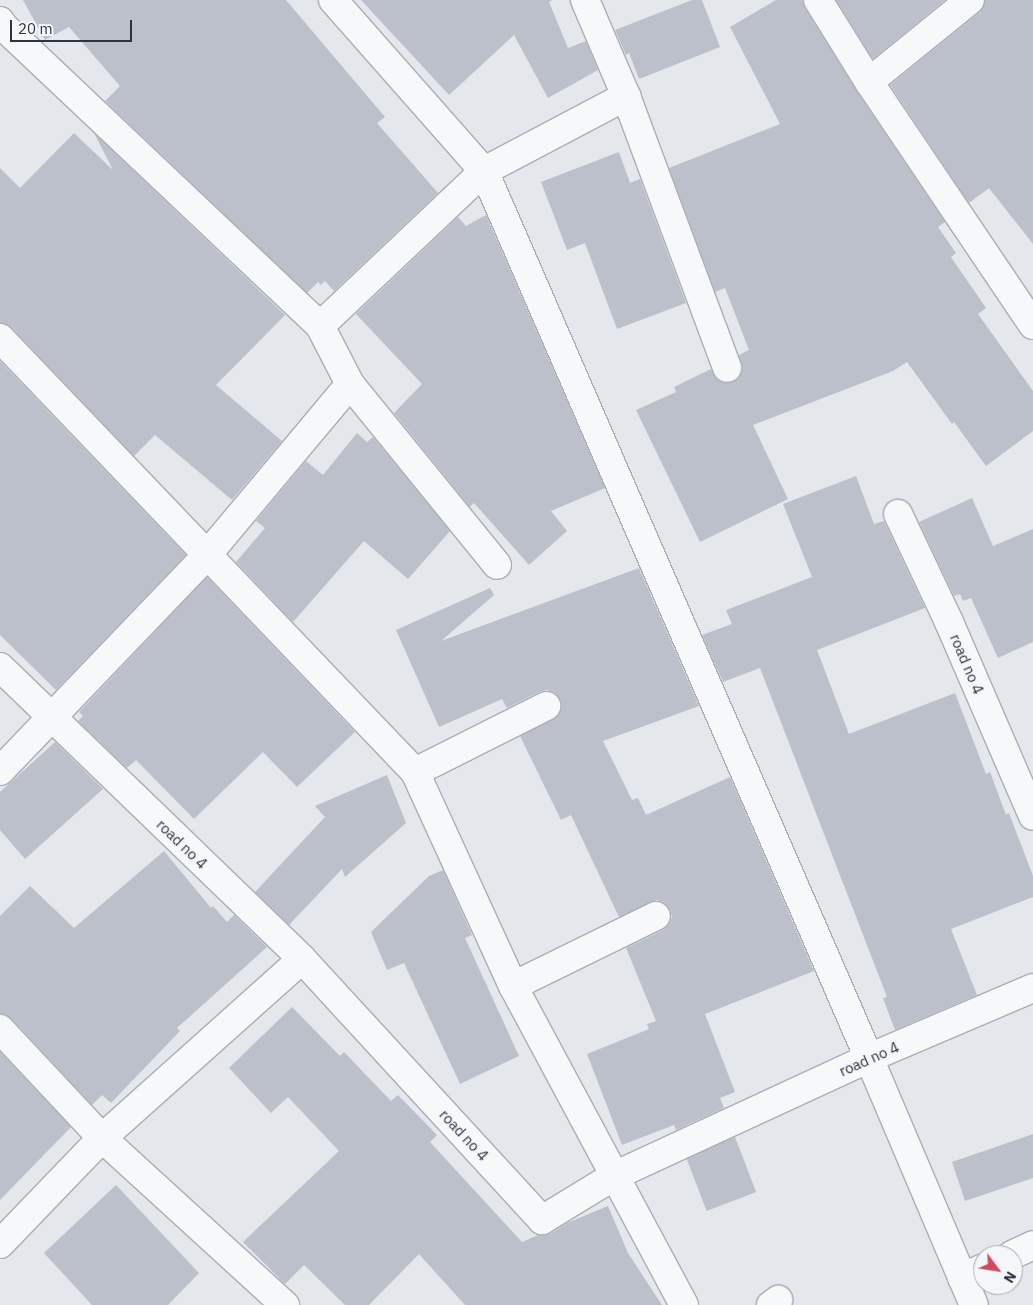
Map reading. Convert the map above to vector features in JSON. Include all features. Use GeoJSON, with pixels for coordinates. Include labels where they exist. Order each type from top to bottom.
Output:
{"type":"FeatureCollection","features":[{"type":"Feature","properties":{"kind":"street"},"geometry":{"type":"LineString","coordinates":[[333,0],[484,171],[869,1058],[973,1273]]}},
{"type":"Feature","properties":{"kind":"street"},"geometry":{"type":"LineString","coordinates":[[585,0],[626,96],[727,368]]}},
{"type":"Feature","properties":{"kind":"street"},"geometry":{"type":"LineString","coordinates":[[818,0],[869,82],[1033,325]]}},
{"type":"Feature","properties":{"kind":"street"},"geometry":{"type":"LineString","coordinates":[[869,82],[970,0]]}},
{"type":"Feature","properties":{"kind":"street"},"geometry":{"type":"LineString","coordinates":[[1,26],[320,326],[350,384],[498,565]]}},
{"type":"Feature","properties":{"kind":"street"},"geometry":{"type":"LineString","coordinates":[[320,326],[484,171],[626,96]]}},
{"type":"Feature","properties":{"kind":"street"},"geometry":{"type":"LineString","coordinates":[[0,338],[415,772],[513,986],[684,1305]]}},
{"type":"Feature","properties":{"kind":"street"},"geometry":{"type":"LineString","coordinates":[[0,771],[52,719],[207,555],[350,384]]}},
{"type":"Feature","properties":{"kind":"street","name":"road no 4"},"geometry":{"type":"LineString","coordinates":[[898,514],[950,622],[1033,816]]}},
{"type":"Feature","properties":{"kind":"street","name":"road no 4"},"geometry":{"type":"LineString","coordinates":[[0,667],[302,959],[542,1220],[614,1176],[869,1058],[1033,988]]}},
{"type":"Feature","properties":{"kind":"street"},"geometry":{"type":"LineString","coordinates":[[415,772],[546,706]]}},
{"type":"Feature","properties":{"kind":"street"},"geometry":{"type":"LineString","coordinates":[[513,986],[656,916]]}},
{"type":"Feature","properties":{"kind":"street"},"geometry":{"type":"LineString","coordinates":[[0,1244],[102,1138],[302,959]]}},
{"type":"Feature","properties":{"kind":"street"},"geometry":{"type":"LineString","coordinates":[[0,1029],[102,1138],[285,1305]]}},
{"type":"Feature","properties":{"kind":"building"},"geometry":{"type":"Polygon","coordinates":[[[23,0],[286,0],[385,117],[377,123],[438,193],[334,291],[325,281],[321,285],[318,282],[307,293],[105,101],[120,86],[69,27],[45,40],[23,0]]]}},
{"type":"Feature","properties":{"kind":"building"},"geometry":{"type":"Polygon","coordinates":[[[361,0],[552,0],[549,2],[568,48],[586,41],[598,70],[548,98],[514,35],[449,95],[361,0]]]}},
{"type":"Feature","properties":{"kind":"building"},"geometry":{"type":"Polygon","coordinates":[[[692,0],[702,0],[720,47],[639,79],[629,53],[626,55],[615,30],[692,0]]]}},
{"type":"Feature","properties":{"kind":"building"},"geometry":{"type":"Polygon","coordinates":[[[776,0],[802,0],[805,8],[856,90],[945,222],[938,227],[956,253],[951,257],[986,308],[978,314],[1033,391],[1033,431],[986,466],[954,422],[952,424],[907,362],[893,371],[753,425],[788,499],[700,542],[636,410],[676,392],[674,387],[711,369],[717,380],[725,383],[733,382],[739,378],[742,371],[739,355],[749,350],[725,288],[715,292],[669,168],[780,124],[730,27],[776,0]]]}},
{"type":"Feature","properties":{"kind":"building"},"geometry":{"type":"Polygon","coordinates":[[[836,0],[945,0],[873,59],[836,0]]]}},
{"type":"Feature","properties":{"kind":"building"},"geometry":{"type":"Polygon","coordinates":[[[985,0],[1033,0],[1033,244],[989,188],[969,203],[890,85],[980,12],[985,0]]]}},
{"type":"Feature","properties":{"kind":"building"},"geometry":{"type":"Polygon","coordinates":[[[74,133],[113,170],[94,133],[285,315],[216,385],[282,441],[232,500],[155,435],[134,456],[11,327],[0,323],[0,168],[20,188],[74,133]]]}},
{"type":"Feature","properties":{"kind":"building"},"geometry":{"type":"Polygon","coordinates":[[[619,152],[630,183],[640,179],[686,303],[617,329],[585,243],[567,250],[541,182],[619,152]]]}},
{"type":"Feature","properties":{"kind":"building"},"geometry":{"type":"Polygon","coordinates":[[[486,215],[605,488],[551,511],[567,531],[529,565],[474,503],[470,507],[394,413],[422,384],[356,314],[458,217],[466,226],[486,215]]]}},
{"type":"Feature","properties":{"kind":"building"},"geometry":{"type":"Polygon","coordinates":[[[0,361],[186,555],[56,690],[0,635],[0,361]]]}},
{"type":"Feature","properties":{"kind":"building"},"geometry":{"type":"Polygon","coordinates":[[[357,433],[367,442],[373,437],[450,531],[408,579],[364,541],[293,622],[236,562],[265,528],[256,521],[306,461],[323,475],[357,433]]]}},
{"type":"Feature","properties":{"kind":"building"},"geometry":{"type":"Polygon","coordinates":[[[856,476],[874,524],[884,521],[925,608],[817,650],[849,734],[955,693],[986,774],[990,772],[1006,815],[1009,813],[1033,876],[1033,897],[951,929],[977,995],[895,1030],[883,998],[887,997],[760,668],[723,682],[702,635],[732,624],[726,610],[812,577],[783,504],[856,476]]]}},
{"type":"Feature","properties":{"kind":"building"},"geometry":{"type":"Polygon","coordinates":[[[972,498],[993,546],[1033,529],[1033,642],[998,658],[971,598],[963,601],[960,594],[954,596],[919,522],[972,498]]]}},
{"type":"Feature","properties":{"kind":"building"},"geometry":{"type":"Polygon","coordinates":[[[639,568],[699,706],[603,741],[632,800],[638,798],[646,815],[730,777],[814,971],[705,1014],[735,1092],[720,1098],[724,1108],[676,1130],[674,1125],[622,1145],[587,1054],[649,1029],[647,1024],[656,1021],[626,948],[663,930],[669,924],[672,917],[670,910],[664,903],[657,900],[619,917],[571,815],[561,820],[520,736],[559,715],[562,706],[560,699],[555,693],[547,690],[539,692],[507,708],[502,699],[439,727],[396,630],[490,588],[494,595],[441,641],[639,568]]]}},
{"type":"Feature","properties":{"kind":"building"},"geometry":{"type":"Polygon","coordinates":[[[207,577],[355,732],[297,787],[263,752],[194,819],[136,760],[127,768],[78,721],[83,716],[79,712],[207,577]]]}},
{"type":"Feature","properties":{"kind":"building"},"geometry":{"type":"Polygon","coordinates":[[[55,742],[103,789],[25,859],[0,830],[0,792],[55,742]]]}},
{"type":"Feature","properties":{"kind":"building"},"geometry":{"type":"Polygon","coordinates":[[[387,775],[406,823],[345,877],[342,869],[289,925],[255,892],[325,817],[315,806],[387,775]]]}},
{"type":"Feature","properties":{"kind":"building"},"geometry":{"type":"Polygon","coordinates":[[[164,851],[211,908],[213,906],[227,922],[234,915],[267,947],[177,1028],[180,1031],[111,1103],[102,1095],[92,1105],[11,1018],[0,1014],[0,916],[30,886],[74,928],[164,851]]]}},
{"type":"Feature","properties":{"kind":"building"},"geometry":{"type":"Polygon","coordinates":[[[443,870],[472,935],[465,938],[519,1056],[460,1084],[404,963],[387,970],[371,932],[429,876],[443,870]]]}},
{"type":"Feature","properties":{"kind":"building"},"geometry":{"type":"Polygon","coordinates":[[[292,1007],[340,1056],[344,1052],[391,1101],[398,1095],[437,1135],[430,1142],[522,1242],[538,1235],[550,1234],[567,1223],[608,1206],[628,1253],[662,1305],[465,1305],[419,1254],[369,1305],[345,1305],[304,1265],[285,1284],[243,1242],[339,1151],[288,1097],[271,1113],[229,1068],[292,1007]]]}},
{"type":"Feature","properties":{"kind":"building"},"geometry":{"type":"Polygon","coordinates":[[[0,1052],[71,1127],[0,1200],[0,1052]]]}},
{"type":"Feature","properties":{"kind":"building"},"geometry":{"type":"Polygon","coordinates":[[[1033,1134],[1033,1178],[965,1201],[952,1162],[1033,1134]]]}},
{"type":"Feature","properties":{"kind":"building"},"geometry":{"type":"Polygon","coordinates":[[[735,1137],[756,1192],[707,1211],[686,1156],[735,1137]]]}},
{"type":"Feature","properties":{"kind":"building"},"geometry":{"type":"Polygon","coordinates":[[[116,1185],[199,1273],[168,1305],[92,1305],[44,1253],[116,1185]]]}}]}
